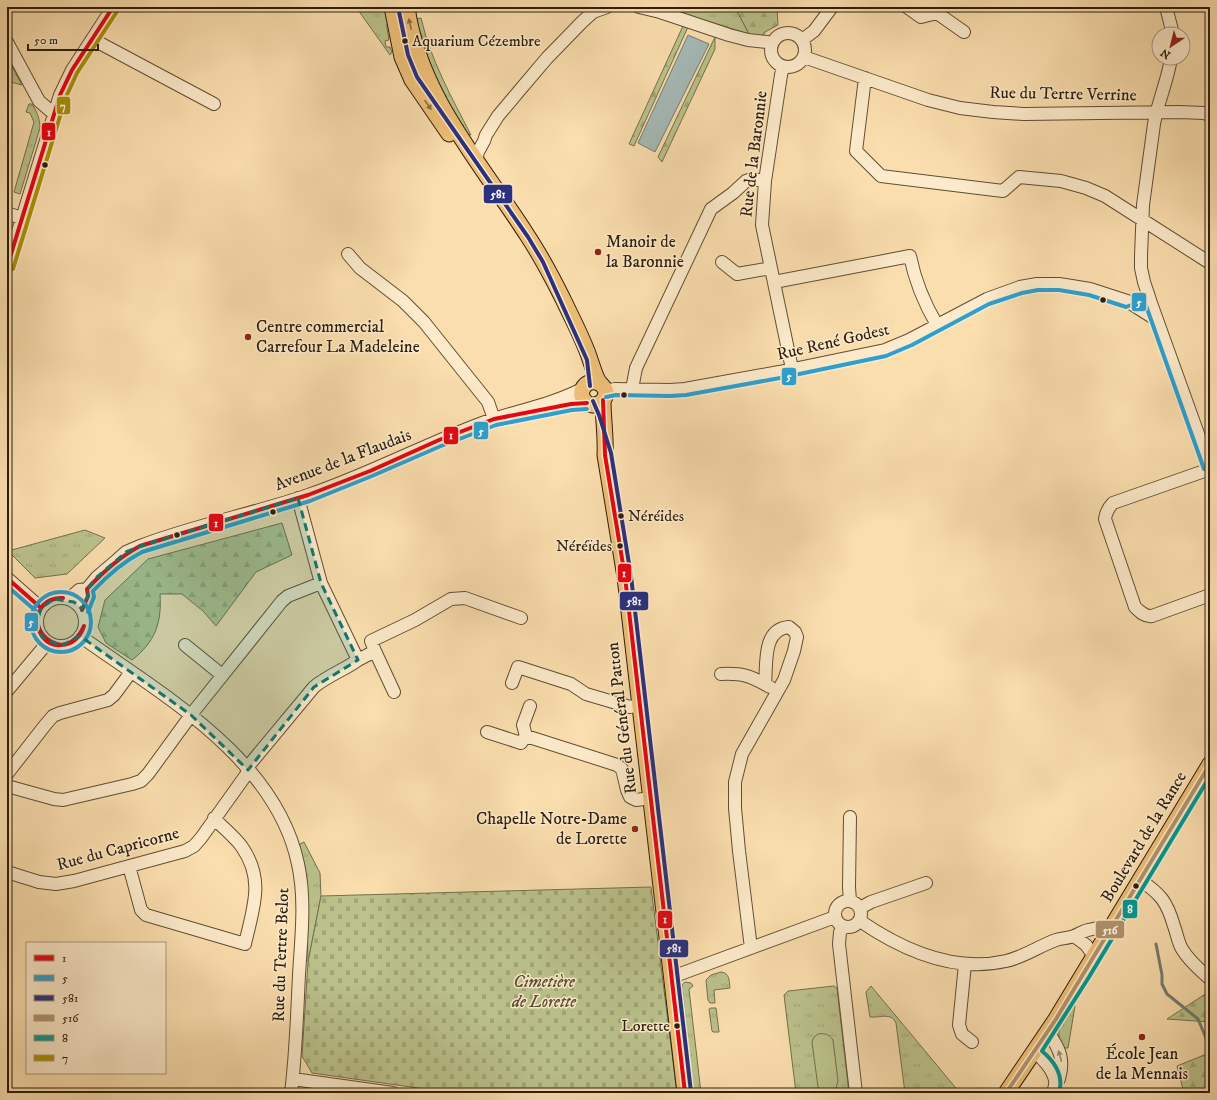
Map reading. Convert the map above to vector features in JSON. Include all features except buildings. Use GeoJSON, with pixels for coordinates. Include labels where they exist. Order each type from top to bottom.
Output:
{"type":"FeatureCollection","features":[{"type":"Feature","properties":{"kind":"main road","name":"Rue du Général Patton"},"geometry":{"type":"LineString","coordinates":[[392,7],[402,57],[412,80],[538,264],[582,362],[585,396],[594,416],[600,442],[605,455],[625,578],[685,1093]]}},
{"type":"Feature","properties":{"kind":"main road","name":"Rue du Général Patton"},"geometry":{"type":"LineString","coordinates":[[407,7],[419,57],[432,86],[459,136],[527,235],[547,267],[586,349],[603,391],[603,416],[606,441],[605,455]]}},
{"type":"Feature","properties":{"kind":"main road"},"geometry":{"type":"LineString","coordinates":[[591,381],[603,391],[598,404],[585,396],[591,381]]}},
{"type":"Feature","properties":{"kind":"main road","name":"Boulevard de la Rance"},"geometry":{"type":"LineString","coordinates":[[1006,1093],[1048,1032],[1210,764]]}},
{"type":"Feature","properties":{"kind":"street"},"geometry":{"type":"LineString","coordinates":[[7,267],[60,95],[72,70],[113,7]]}},
{"type":"Feature","properties":{"kind":"street"},"geometry":{"type":"LineString","coordinates":[[476,161],[478,152],[486,135],[498,116],[519,90],[547,58],[593,12],[607,7]]}},
{"type":"Feature","properties":{"kind":"street"},"geometry":{"type":"LineString","coordinates":[[639,7],[660,12],[729,35],[771,44]]}},
{"type":"Feature","properties":{"kind":"street"},"geometry":{"type":"LineString","coordinates":[[802,40],[814,31],[832,7]]}},
{"type":"Feature","properties":{"kind":"street"},"geometry":{"type":"LineString","coordinates":[[908,7],[921,17],[939,10],[964,32]]}},
{"type":"Feature","properties":{"kind":"street"},"geometry":{"type":"LineString","coordinates":[[1166,7],[1170,26]]}},
{"type":"Feature","properties":{"kind":"street"},"geometry":{"type":"LineString","coordinates":[[785,33],[794,34],[802,40],[805,48],[804,57],[795,66],[783,67],[773,60],[771,54],[771,44],[777,36],[785,33]]}},
{"type":"Feature","properties":{"kind":"street"},"geometry":{"type":"LineString","coordinates":[[92,39],[214,104]]}},
{"type":"Feature","properties":{"kind":"street"},"geometry":{"type":"LineString","coordinates":[[7,42],[39,101],[54,114]]}},
{"type":"Feature","properties":{"kind":"street","name":"Rue du Tertre Verrine"},"geometry":{"type":"LineString","coordinates":[[804,57],[928,100],[960,108],[1024,114],[1156,112],[1204,113],[1210,115]]}},
{"type":"Feature","properties":{"kind":"street"},"geometry":{"type":"LineString","coordinates":[[1170,66],[1156,112],[1144,198],[1141,268],[1151,303],[1210,468],[1113,503],[1107,511],[1105,519],[1135,607],[1141,613],[1152,616],[1210,595]]}},
{"type":"Feature","properties":{"kind":"street","name":"Rue de la Baronnie"},"geometry":{"type":"LineString","coordinates":[[783,67],[765,181],[762,225],[792,369]]}},
{"type":"Feature","properties":{"kind":"street"},"geometry":{"type":"LineString","coordinates":[[865,78],[856,151],[881,176],[1003,191],[1019,177],[1061,181],[1086,188],[1106,196],[1210,263]]}},
{"type":"Feature","properties":{"kind":"street"},"geometry":{"type":"LineString","coordinates":[[459,136],[474,139],[486,135]]}},
{"type":"Feature","properties":{"kind":"street"},"geometry":{"type":"LineString","coordinates":[[632,389],[636,368],[711,209],[733,193],[746,181],[752,179],[765,181]]}},
{"type":"Feature","properties":{"kind":"street"},"geometry":{"type":"LineString","coordinates":[[7,213],[21,218]]}},
{"type":"Feature","properties":{"kind":"street"},"geometry":{"type":"LineString","coordinates":[[348,254],[360,268],[403,301],[424,322],[488,402],[494,419]]}},
{"type":"Feature","properties":{"kind":"street"},"geometry":{"type":"LineString","coordinates":[[774,282],[910,256],[914,274],[922,297],[937,325]]}},
{"type":"Feature","properties":{"kind":"street"},"geometry":{"type":"LineString","coordinates":[[722,262],[737,274],[771,268]]}},
{"type":"Feature","properties":{"kind":"street","name":"Rue René Godest"},"geometry":{"type":"LineString","coordinates":[[603,391],[614,389],[685,390],[885,350],[909,340],[1002,293],[1020,287],[1037,284],[1059,284],[1082,287],[1132,304],[1158,320]]}},
{"type":"Feature","properties":{"kind":"street"},"geometry":{"type":"LineString","coordinates":[[1132,304],[1147,291]]}},
{"type":"Feature","properties":{"kind":"street"},"geometry":{"type":"LineString","coordinates":[[1132,304],[1151,303]]}},
{"type":"Feature","properties":{"kind":"street","name":"Avenue de la Flaudais"},"geometry":{"type":"LineString","coordinates":[[69,599],[79,590],[87,588],[97,577],[126,552],[140,546],[298,498],[370,472],[438,440],[494,419],[569,395],[585,396]]}},
{"type":"Feature","properties":{"kind":"street"},"geometry":{"type":"LineString","coordinates":[[298,498],[321,582],[358,660]]}},
{"type":"Feature","properties":{"kind":"street"},"geometry":{"type":"LineString","coordinates":[[7,578],[41,608]]}},
{"type":"Feature","properties":{"kind":"street"},"geometry":{"type":"LineString","coordinates":[[7,786],[54,799],[63,800],[107,791],[141,781],[148,774],[222,675],[282,601],[288,596],[321,582]]}},
{"type":"Feature","properties":{"kind":"street"},"geometry":{"type":"LineString","coordinates":[[82,610],[69,599],[61,598],[47,602],[41,608],[38,615],[38,630],[48,642],[54,645],[61,646],[68,644],[80,636],[84,624],[82,610],[88,596],[87,588]]}},
{"type":"Feature","properties":{"kind":"street"},"geometry":{"type":"LineString","coordinates":[[394,692],[371,641],[414,620],[451,599],[465,598],[521,618]]}},
{"type":"Feature","properties":{"kind":"street"},"geometry":{"type":"LineString","coordinates":[[751,948],[739,851],[735,808],[735,782],[742,754],[784,680],[794,651],[796,637],[795,632],[789,627],[781,628],[774,632],[768,642],[765,684]]}},
{"type":"Feature","properties":{"kind":"street","name":"Rue du Tertre Belot"},"geometry":{"type":"LineString","coordinates":[[80,636],[191,715],[216,737],[248,770],[264,788],[279,811],[290,836],[300,871],[302,902],[291,1093]]}},
{"type":"Feature","properties":{"kind":"street"},"geometry":{"type":"LineString","coordinates":[[7,691],[48,642]]}},
{"type":"Feature","properties":{"kind":"street"},"geometry":{"type":"LineString","coordinates":[[185,645],[222,675]]}},
{"type":"Feature","properties":{"kind":"street","name":"Rue du Capricorne"},"geometry":{"type":"LineString","coordinates":[[7,872],[39,882],[56,884],[74,882],[185,851],[194,846],[246,775],[250,764],[314,687],[323,680],[375,651]]}},
{"type":"Feature","properties":{"kind":"street"},"geometry":{"type":"LineString","coordinates":[[512,683],[518,667],[571,684],[586,694],[630,706],[640,706]]}},
{"type":"Feature","properties":{"kind":"street"},"geometry":{"type":"LineString","coordinates":[[7,774],[53,716],[60,712],[108,700],[114,695],[131,672]]}},
{"type":"Feature","properties":{"kind":"street"},"geometry":{"type":"LineString","coordinates":[[722,674],[738,673],[750,676],[778,691]]}},
{"type":"Feature","properties":{"kind":"street"},"geometry":{"type":"LineString","coordinates":[[526,736],[523,725],[530,706]]}},
{"type":"Feature","properties":{"kind":"street"},"geometry":{"type":"LineString","coordinates":[[487,732],[521,743],[526,736]]}},
{"type":"Feature","properties":{"kind":"street"},"geometry":{"type":"LineString","coordinates":[[526,736],[617,765],[622,769],[626,790],[630,797],[636,800],[651,798]]}},
{"type":"Feature","properties":{"kind":"street"},"geometry":{"type":"LineString","coordinates":[[850,817],[849,888],[855,904],[861,912],[860,921],[853,926],[844,927],[838,923],[835,917],[836,908],[838,905],[846,901],[855,904],[871,902],[926,883]]}},
{"type":"Feature","properties":{"kind":"street"},"geometry":{"type":"LineString","coordinates":[[129,866],[141,910],[146,915],[245,944],[256,898],[256,880],[251,864],[242,847],[214,818]]}},
{"type":"Feature","properties":{"kind":"street"},"geometry":{"type":"LineString","coordinates":[[1140,880],[1157,892],[1162,898],[1182,949],[1193,963],[1210,979]]}},
{"type":"Feature","properties":{"kind":"street"},"geometry":{"type":"LineString","coordinates":[[672,977],[835,917]]}},
{"type":"Feature","properties":{"kind":"street"},"geometry":{"type":"LineString","coordinates":[[860,921],[870,928],[922,954],[940,960],[965,964],[988,964],[1006,961],[1056,940],[1074,936],[1089,929],[1112,926]]}},
{"type":"Feature","properties":{"kind":"street"},"geometry":{"type":"LineString","coordinates":[[844,927],[840,932],[839,944],[856,1093]]}},
{"type":"Feature","properties":{"kind":"street"},"geometry":{"type":"LineString","coordinates":[[1074,936],[1086,945],[1094,956]]}},
{"type":"Feature","properties":{"kind":"street"},"geometry":{"type":"LineString","coordinates":[[965,964],[959,1025],[962,1034],[972,1042]]}},
{"type":"Feature","properties":{"kind":"street"},"geometry":{"type":"LineString","coordinates":[[1048,1032],[1062,1056],[1061,1072],[1054,1087]]}},
{"type":"Feature","properties":{"kind":"street"},"geometry":{"type":"LineString","coordinates":[[1034,1052],[1050,1070],[1054,1087]]}},
{"type":"Feature","properties":{"kind":"street"},"geometry":{"type":"LineString","coordinates":[[293,1079],[393,1093]]}},
{"type":"Feature","properties":{"kind":"highlighted area"},"geometry":{"type":"Polygon","coordinates":[[[298,498],[321,583],[358,660],[314,687],[248,770],[191,715],[80,636],[61,646],[42,637],[37,622],[41,608],[54,599],[74,602],[82,609],[88,596],[87,589],[97,577],[126,552],[140,546],[298,498]]]}},
{"type":"Feature","properties":{"kind":"green space"},"geometry":{"type":"Polygon","coordinates":[[[356,7],[389,7],[387,28],[389,40],[385,41],[386,47],[390,47],[392,52],[390,55],[356,7]]]}},
{"type":"Feature","properties":{"kind":"green space"},"geometry":{"type":"Polygon","coordinates":[[[673,7],[735,7],[749,34],[672,10],[673,7]]]}},
{"type":"Feature","properties":{"kind":"green space"},"geometry":{"type":"Polygon","coordinates":[[[735,7],[777,7],[778,25],[765,32],[762,38],[749,34],[735,7]]]}},
{"type":"Feature","properties":{"kind":"green space"},"geometry":{"type":"Polygon","coordinates":[[[421,18],[436,64],[471,135],[466,134],[434,81],[415,19],[421,18]]]}},
{"type":"Feature","properties":{"kind":"green space"},"geometry":{"type":"Polygon","coordinates":[[[683,26],[688,27],[634,146],[629,144],[683,26]]]}},
{"type":"Feature","properties":{"kind":"green space"},"geometry":{"type":"Polygon","coordinates":[[[715,37],[715,49],[662,162],[658,157],[715,37]]]}},
{"type":"Feature","properties":{"kind":"green space"},"geometry":{"type":"Polygon","coordinates":[[[7,59],[9,61],[22,85],[7,81],[7,59]]]}},
{"type":"Feature","properties":{"kind":"green space"},"geometry":{"type":"Polygon","coordinates":[[[29,104],[32,104],[37,113],[40,128],[20,194],[14,192],[34,122],[30,113],[26,112],[29,104]]]}},
{"type":"Feature","properties":{"kind":"green space"},"geometry":{"type":"Polygon","coordinates":[[[282,523],[292,555],[256,572],[216,626],[203,611],[182,594],[160,594],[160,614],[158,623],[151,639],[140,653],[132,660],[106,643],[98,627],[105,600],[148,559],[282,523]]]}},
{"type":"Feature","properties":{"kind":"green space"},"geometry":{"type":"Polygon","coordinates":[[[85,530],[105,538],[67,574],[35,578],[8,551],[85,530]]]}},
{"type":"Feature","properties":{"kind":"green space"},"geometry":{"type":"Polygon","coordinates":[[[304,842],[320,873],[321,896],[308,962],[306,879],[304,863],[299,847],[300,844],[304,842]]]}},
{"type":"Feature","properties":{"kind":"green space","name":"Cimetière de Lorette"},"geometry":{"type":"Polygon","coordinates":[[[651,887],[677,1093],[453,1093],[312,1073],[302,1056],[308,962],[321,896],[651,887]]]}},
{"type":"Feature","properties":{"kind":"green space"},"geometry":{"type":"Polygon","coordinates":[[[721,972],[728,976],[730,988],[714,990],[715,1003],[710,1003],[708,1000],[706,980],[711,975],[721,972]]]}},
{"type":"Feature","properties":{"kind":"green space"},"geometry":{"type":"Polygon","coordinates":[[[685,982],[691,983],[693,986],[689,989],[701,1093],[693,1093],[682,985],[685,982]]]}},
{"type":"Feature","properties":{"kind":"green space"},"geometry":{"type":"Polygon","coordinates":[[[834,986],[837,988],[849,1093],[796,1093],[784,995],[788,991],[834,986]]]}},
{"type":"Feature","properties":{"kind":"green space"},"geometry":{"type":"Polygon","coordinates":[[[871,986],[960,1093],[905,1093],[896,1023],[891,1018],[885,1016],[870,1017],[866,992],[871,986]]]}},
{"type":"Feature","properties":{"kind":"green space"},"geometry":{"type":"Polygon","coordinates":[[[1210,991],[1210,1022],[1167,1019],[1210,991]]]}},
{"type":"Feature","properties":{"kind":"green space"},"geometry":{"type":"Polygon","coordinates":[[[1073,1004],[1075,1006],[1068,1048],[1063,1048],[1059,1035],[1060,1025],[1073,1004]]]}},
{"type":"Feature","properties":{"kind":"green space"},"geometry":{"type":"Polygon","coordinates":[[[716,1008],[719,1032],[712,1031],[709,1009],[716,1008]]]}},
{"type":"Feature","properties":{"kind":"green space"},"geometry":{"type":"Polygon","coordinates":[[[818,1034],[826,1034],[833,1040],[838,1081],[836,1088],[829,1091],[824,1091],[818,1087],[812,1042],[814,1037],[818,1034]]]}},
{"type":"Feature","properties":{"kind":"green space"},"geometry":{"type":"Polygon","coordinates":[[[1210,1051],[1210,1093],[1184,1093],[1177,1066],[1209,1053],[1210,1051]]]}},
{"type":"Feature","properties":{"kind":"shaded area"},"geometry":{"type":"Polygon","coordinates":[[[688,35],[709,44],[655,152],[638,143],[688,35]]]}},
{"type":"Feature","properties":{"kind":"waterway"},"geometry":{"type":"LineString","coordinates":[[1156,944],[1162,975],[1162,984],[1167,994],[1198,1019],[1206,1038],[1210,1057]]}},
{"type":"Feature","properties":{"kind":"transit line","name":"1"},"geometry":{"type":"LineString","coordinates":[[7,267],[60,95],[72,70],[113,7]]}},
{"type":"Feature","properties":{"kind":"transit line","name":"581"},"geometry":{"type":"LineString","coordinates":[[398,7],[408,55],[417,77],[528,237],[543,262],[587,360],[590,386]]}},
{"type":"Feature","properties":{"kind":"transit line","name":"7"},"geometry":{"type":"LineString","coordinates":[[13,269],[66,97],[77,73],[118,10]]}},
{"type":"Feature","properties":{"kind":"transit line","name":"5"},"geometry":{"type":"LineString","coordinates":[[606,397],[616,395],[686,395],[780,378],[886,356],[912,345],[989,304],[1022,293],[1038,290],[1059,290],[1089,295],[1126,307],[1144,300],[1204,469]]}},
{"type":"Feature","properties":{"kind":"transit line","name":"1"},"geometry":{"type":"LineString","coordinates":[[603,400],[605,455],[625,577],[685,1093]]}},
{"type":"Feature","properties":{"kind":"transit line","name":"581"},"geometry":{"type":"LineString","coordinates":[[593,401],[611,453],[631,576],[691,1092]]}},
{"type":"Feature","properties":{"kind":"transit line","name":"1"},"geometry":{"type":"LineString","coordinates":[[82,610],[88,596],[87,589],[112,565],[140,546],[308,495],[370,471],[439,440],[494,419],[571,404],[587,403]]}},
{"type":"Feature","properties":{"kind":"transit line","name":"5"},"geometry":{"type":"LineString","coordinates":[[88,612],[94,597],[93,591],[116,569],[142,552],[310,501],[441,446],[496,425],[572,410],[587,409]]}},
{"type":"Feature","properties":{"kind":"transit line","name":"1"},"geometry":{"type":"LineString","coordinates":[[7,578],[41,608]]}},
{"type":"Feature","properties":{"kind":"transit line","name":"5"},"geometry":{"type":"LineString","coordinates":[[7,586],[37,612]]}},
{"type":"Feature","properties":{"kind":"transit line","name":"5"},"geometry":{"type":"LineString","coordinates":[[61,592],[77,597],[82,601],[86,606],[91,622],[86,638],[82,643],[77,647],[61,652],[45,647],[40,643],[36,638],[31,622],[36,606],[40,601],[45,597],[61,592]]}},
{"type":"Feature","properties":{"kind":"transit line","name":"1"},"geometry":{"type":"LineString","coordinates":[[61,645],[51,644],[44,639],[39,631],[38,622],[39,613],[43,605],[51,600],[63,598]]}},
{"type":"Feature","properties":{"kind":"transit line","name":"1"},"geometry":{"type":"LineString","coordinates":[[61,645],[50,641],[43,635],[39,627],[38,619],[40,611],[45,604],[52,600],[63,598]]}},
{"type":"Feature","properties":{"kind":"transit line","name":"1"},"geometry":{"type":"LineString","coordinates":[[61,645],[76,640],[84,626]]}},
{"type":"Feature","properties":{"kind":"transit line","name":"1"},"geometry":{"type":"LineString","coordinates":[[61,645],[69,643],[75,639],[84,626]]}},
{"type":"Feature","properties":{"kind":"transit line","name":"516"},"geometry":{"type":"LineString","coordinates":[[1006,1093],[1056,1019],[1210,764]]}},
{"type":"Feature","properties":{"kind":"transit line","name":"8"},"geometry":{"type":"LineString","coordinates":[[1059,1093],[1060,1081],[1057,1070],[1051,1060],[1042,1051],[1089,977],[1210,776]]}},
{"type":"Feature","properties":{"kind":"place","name":"Aquarium Cézembre"},"geometry":{"type":"Point","coordinates":[405,41]}},
{"type":"Feature","properties":{"kind":"place","name":"Manoir de la Baronnie"},"geometry":{"type":"Point","coordinates":[598,252]}},
{"type":"Feature","properties":{"kind":"place","name":"Centre commercial Carrefour La Madeleine"},"geometry":{"type":"Point","coordinates":[248,337]}},
{"type":"Feature","properties":{"kind":"place","name":"Néréides"},"geometry":{"type":"Point","coordinates":[621,516]}},
{"type":"Feature","properties":{"kind":"place","name":"Néréïdes"},"geometry":{"type":"Point","coordinates":[620,546]}},
{"type":"Feature","properties":{"kind":"place","name":"Chapelle Notre-Dame de Lorette"},"geometry":{"type":"Point","coordinates":[635,829]}},
{"type":"Feature","properties":{"kind":"place","name":"Lorette"},"geometry":{"type":"Point","coordinates":[677,1026]}},
{"type":"Feature","properties":{"kind":"place","name":"École Jean de la Mennais"},"geometry":{"type":"Point","coordinates":[1142,1037]}}]}
